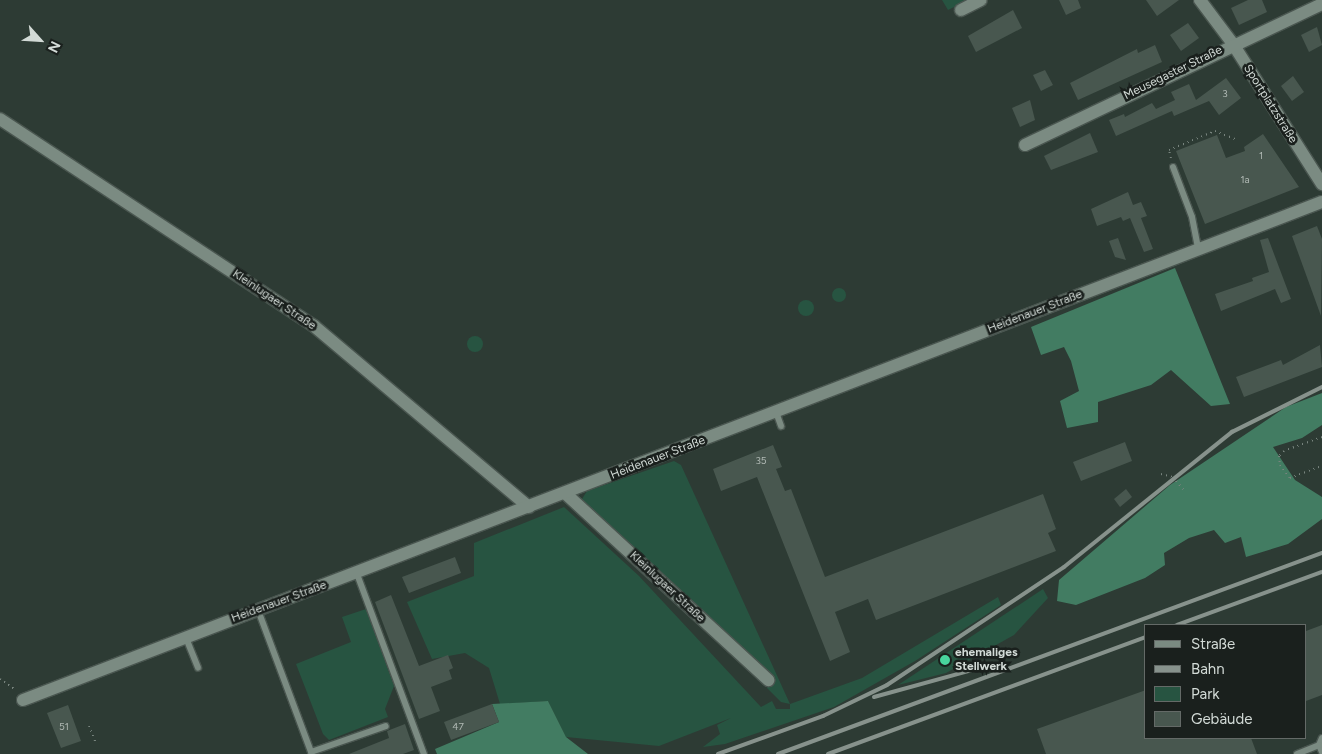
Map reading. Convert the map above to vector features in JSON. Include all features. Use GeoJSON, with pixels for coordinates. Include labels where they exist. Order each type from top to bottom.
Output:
{"type":"FeatureCollection","features":[{"type":"Feature","properties":{"kind":"street"},"geometry":{"type":"LineString","coordinates":[[961,10],[981,0]]}},
{"type":"Feature","properties":{"kind":"street","name":"Sportplatzstraße"},"geometry":{"type":"LineString","coordinates":[[1200,0],[1233,44],[1322,184]]}},
{"type":"Feature","properties":{"kind":"street","name":"Meusegaster Straße"},"geometry":{"type":"LineString","coordinates":[[1025,145],[1233,44],[1322,4]]}},
{"type":"Feature","properties":{"kind":"street","name":"Kleinlugaer Straße"},"geometry":{"type":"LineString","coordinates":[[0,119],[314,326],[529,507]]}},
{"type":"Feature","properties":{"kind":"street","name":"Heidenauer Straße"},"geometry":{"type":"LineString","coordinates":[[23,700],[566,494],[1322,202]]}},
{"type":"Feature","properties":{"kind":"street","name":"Kleinlugaer Straße"},"geometry":{"type":"LineString","coordinates":[[566,494],[768,680]]}},
{"type":"Feature","properties":{"kind":"lane"},"geometry":{"type":"LineString","coordinates":[[1174,168],[1192,217],[1198,249]]}},
{"type":"Feature","properties":{"kind":"lane"},"geometry":{"type":"LineString","coordinates":[[776,412],[781,426]]}},
{"type":"Feature","properties":{"kind":"lane"},"geometry":{"type":"LineString","coordinates":[[357,574],[424,754]]}},
{"type":"Feature","properties":{"kind":"lane"},"geometry":{"type":"LineString","coordinates":[[258,610],[311,752],[386,726]]}},
{"type":"Feature","properties":{"kind":"lane"},"geometry":{"type":"LineString","coordinates":[[186,638],[198,668]]}},
{"type":"Feature","properties":{"kind":"lane"},"geometry":{"type":"LineString","coordinates":[[1296,754],[1320,741],[1322,752]]}},
{"type":"Feature","properties":{"kind":"path"},"geometry":{"type":"LineString","coordinates":[[1174,168],[1169,150],[1215,131],[1235,139]]}},
{"type":"Feature","properties":{"kind":"path"},"geometry":{"type":"LineString","coordinates":[[1322,436],[1284,451],[1279,456],[1280,465],[1290,478],[1322,466]]}},
{"type":"Feature","properties":{"kind":"path"},"geometry":{"type":"LineString","coordinates":[[1161,474],[1173,477],[1183,489]]}},
{"type":"Feature","properties":{"kind":"path"},"geometry":{"type":"LineString","coordinates":[[0,679],[13,686],[23,700]]}},
{"type":"Feature","properties":{"kind":"path"},"geometry":{"type":"LineString","coordinates":[[88,726],[96,744]]}},
{"type":"Feature","properties":{"kind":"green space"},"geometry":{"type":"Polygon","coordinates":[[[942,0],[968,0],[948,10],[942,0]]]}},
{"type":"Feature","properties":{"kind":"green space"},"geometry":{"type":"Polygon","coordinates":[[[1175,268],[1230,404],[1211,406],[1171,370],[1151,385],[1098,402],[1098,422],[1067,428],[1060,401],[1079,391],[1071,361],[1064,347],[1041,355],[1031,327],[1175,268]]]}},
{"type":"Feature","properties":{"kind":"green space"},"geometry":{"type":"Polygon","coordinates":[[[836,288],[842,288],[846,295],[842,302],[836,302],[832,298],[832,292],[836,288]]]}},
{"type":"Feature","properties":{"kind":"green space"},"geometry":{"type":"Polygon","coordinates":[[[803,300],[809,300],[814,305],[812,314],[803,316],[798,311],[798,305],[803,300]]]}},
{"type":"Feature","properties":{"kind":"green space"},"geometry":{"type":"Polygon","coordinates":[[[472,336],[478,336],[483,341],[481,350],[472,352],[467,347],[467,341],[472,336]]]}},
{"type":"Feature","properties":{"kind":"green space"},"geometry":{"type":"Polygon","coordinates":[[[1322,393],[1322,425],[1302,438],[1273,447],[1295,480],[1322,497],[1322,519],[1288,544],[1246,557],[1241,537],[1225,543],[1214,530],[1189,538],[1164,553],[1165,565],[1145,578],[1076,605],[1057,601],[1059,580],[1170,485],[1286,407],[1322,393]]]}},
{"type":"Feature","properties":{"kind":"green space"},"geometry":{"type":"Polygon","coordinates":[[[674,461],[681,465],[790,704],[781,702],[767,688],[771,677],[583,504],[582,499],[587,491],[674,461]]]}},
{"type":"Feature","properties":{"kind":"green space"},"geometry":{"type":"Polygon","coordinates":[[[564,507],[639,576],[761,707],[772,701],[776,709],[790,709],[790,704],[862,678],[998,597],[1001,605],[915,661],[834,707],[725,744],[703,747],[720,734],[717,725],[731,718],[659,746],[566,737],[548,701],[500,704],[489,668],[465,653],[432,659],[407,602],[474,576],[474,543],[564,507]]]}},
{"type":"Feature","properties":{"kind":"green space"},"geometry":{"type":"Polygon","coordinates":[[[1043,589],[1048,598],[1014,635],[946,673],[898,685],[1043,589]]]}},
{"type":"Feature","properties":{"kind":"green space"},"geometry":{"type":"Polygon","coordinates":[[[366,609],[394,686],[385,709],[388,717],[329,740],[323,734],[296,664],[351,642],[342,617],[366,609]]]}},
{"type":"Feature","properties":{"kind":"green space"},"geometry":{"type":"Polygon","coordinates":[[[548,701],[566,737],[588,754],[437,754],[435,749],[499,722],[492,704],[548,701]]]}},
{"type":"Feature","properties":{"kind":"building"},"geometry":{"type":"Polygon","coordinates":[[[1059,0],[1078,0],[1081,8],[1066,15],[1059,0]]]}},
{"type":"Feature","properties":{"kind":"building"},"geometry":{"type":"Polygon","coordinates":[[[1146,0],[1179,0],[1157,16],[1146,0]]]}},
{"type":"Feature","properties":{"kind":"building"},"geometry":{"type":"Polygon","coordinates":[[[1248,0],[1262,0],[1267,12],[1239,25],[1231,8],[1248,0]]]}},
{"type":"Feature","properties":{"kind":"building"},"geometry":{"type":"Polygon","coordinates":[[[1013,10],[1022,28],[976,52],[968,36],[1013,10]]]}},
{"type":"Feature","properties":{"kind":"building"},"geometry":{"type":"Polygon","coordinates":[[[1188,23],[1199,38],[1181,51],[1170,35],[1188,23]]]}},
{"type":"Feature","properties":{"kind":"building"},"geometry":{"type":"Polygon","coordinates":[[[1317,27],[1322,45],[1309,52],[1301,35],[1317,27]]]}},
{"type":"Feature","properties":{"kind":"building"},"geometry":{"type":"Polygon","coordinates":[[[1155,45],[1162,62],[1078,100],[1070,83],[1137,49],[1138,53],[1155,45]]]}},
{"type":"Feature","properties":{"kind":"building"},"geometry":{"type":"Polygon","coordinates":[[[1045,70],[1053,85],[1041,91],[1033,75],[1045,70]]]}},
{"type":"Feature","properties":{"kind":"building"},"geometry":{"type":"Polygon","coordinates":[[[1293,76],[1304,92],[1292,101],[1281,86],[1293,76]]]}},
{"type":"Feature","properties":{"kind":"building"},"geometry":{"type":"Polygon","coordinates":[[[1226,78],[1241,98],[1219,115],[1209,101],[1174,116],[1172,111],[1116,136],[1109,120],[1124,114],[1125,117],[1152,103],[1156,109],[1175,100],[1171,92],[1189,84],[1196,100],[1226,78]]]}},
{"type":"Feature","properties":{"kind":"building"},"geometry":{"type":"Polygon","coordinates":[[[1030,100],[1035,120],[1020,127],[1012,108],[1030,100]]]}},
{"type":"Feature","properties":{"kind":"building"},"geometry":{"type":"Polygon","coordinates":[[[1090,133],[1098,152],[1051,170],[1044,156],[1090,133]]]}},
{"type":"Feature","properties":{"kind":"building"},"geometry":{"type":"Polygon","coordinates":[[[1263,134],[1299,187],[1205,224],[1176,151],[1217,135],[1226,158],[1245,151],[1244,147],[1263,134]]]}},
{"type":"Feature","properties":{"kind":"building"},"geometry":{"type":"Polygon","coordinates":[[[1128,192],[1133,205],[1141,202],[1147,216],[1141,218],[1153,249],[1144,252],[1130,218],[1123,221],[1121,217],[1097,226],[1091,209],[1128,192]]]}},
{"type":"Feature","properties":{"kind":"building"},"geometry":{"type":"Polygon","coordinates":[[[1317,226],[1322,239],[1321,316],[1292,236],[1317,226]]]}},
{"type":"Feature","properties":{"kind":"building"},"geometry":{"type":"Polygon","coordinates":[[[1118,238],[1126,260],[1115,257],[1109,241],[1118,238]]]}},
{"type":"Feature","properties":{"kind":"building"},"geometry":{"type":"Polygon","coordinates":[[[1268,238],[1291,299],[1281,303],[1275,289],[1221,311],[1215,294],[1253,281],[1252,278],[1269,272],[1260,240],[1268,238]]]}},
{"type":"Feature","properties":{"kind":"building"},"geometry":{"type":"Polygon","coordinates":[[[1320,345],[1322,367],[1244,397],[1236,377],[1281,360],[1283,365],[1320,345]]]}},
{"type":"Feature","properties":{"kind":"building"},"geometry":{"type":"Polygon","coordinates":[[[1125,442],[1132,461],[1081,481],[1073,462],[1125,442]]]}},
{"type":"Feature","properties":{"kind":"building"},"geometry":{"type":"Polygon","coordinates":[[[773,445],[782,467],[776,469],[785,491],[791,489],[825,577],[1043,494],[1056,529],[1048,533],[1056,551],[876,620],[868,599],[835,612],[850,652],[830,661],[757,477],[721,491],[713,469],[773,445]]]}},
{"type":"Feature","properties":{"kind":"building"},"geometry":{"type":"Polygon","coordinates":[[[1126,489],[1132,497],[1120,507],[1114,499],[1126,489]]]}},
{"type":"Feature","properties":{"kind":"building"},"geometry":{"type":"Polygon","coordinates":[[[455,557],[461,573],[409,593],[402,577],[455,557]]]}},
{"type":"Feature","properties":{"kind":"building"},"geometry":{"type":"Polygon","coordinates":[[[391,595],[419,666],[448,655],[453,668],[449,670],[452,679],[431,687],[440,711],[419,719],[375,602],[391,595]]]}},
{"type":"Feature","properties":{"kind":"building"},"geometry":{"type":"Polygon","coordinates":[[[1322,625],[1322,695],[1307,701],[1307,631],[1322,625]]]}},
{"type":"Feature","properties":{"kind":"building"},"geometry":{"type":"Polygon","coordinates":[[[1144,691],[1144,739],[1251,739],[1257,754],[1046,754],[1037,729],[1144,691]]]}},
{"type":"Feature","properties":{"kind":"building"},"geometry":{"type":"Polygon","coordinates":[[[492,704],[499,722],[451,740],[444,722],[492,704]]]}},
{"type":"Feature","properties":{"kind":"building"},"geometry":{"type":"Polygon","coordinates":[[[68,705],[81,741],[61,748],[47,713],[68,705]]]}},
{"type":"Feature","properties":{"kind":"building"},"geometry":{"type":"Polygon","coordinates":[[[405,724],[414,750],[403,754],[349,754],[389,738],[387,731],[405,724]]]}},
{"type":"Feature","properties":{"kind":"railway"},"geometry":{"type":"LineString","coordinates":[[718,754],[823,716],[887,685],[1064,567],[1232,432],[1322,387]]}},
{"type":"Feature","properties":{"kind":"railway"},"geometry":{"type":"LineString","coordinates":[[778,754],[1322,553]]}},
{"type":"Feature","properties":{"kind":"railway"},"geometry":{"type":"LineString","coordinates":[[1180,624],[1322,572]]}},
{"type":"Feature","properties":{"kind":"railway"},"geometry":{"type":"LineString","coordinates":[[828,754],[1144,638]]}},
{"type":"Feature","properties":{"kind":"railway"},"geometry":{"type":"LineString","coordinates":[[874,697],[979,668]]}},
{"type":"Feature","properties":{"kind":"place","name":"ehemaliges Stellwerk"},"geometry":{"type":"Point","coordinates":[945,660]}}]}
